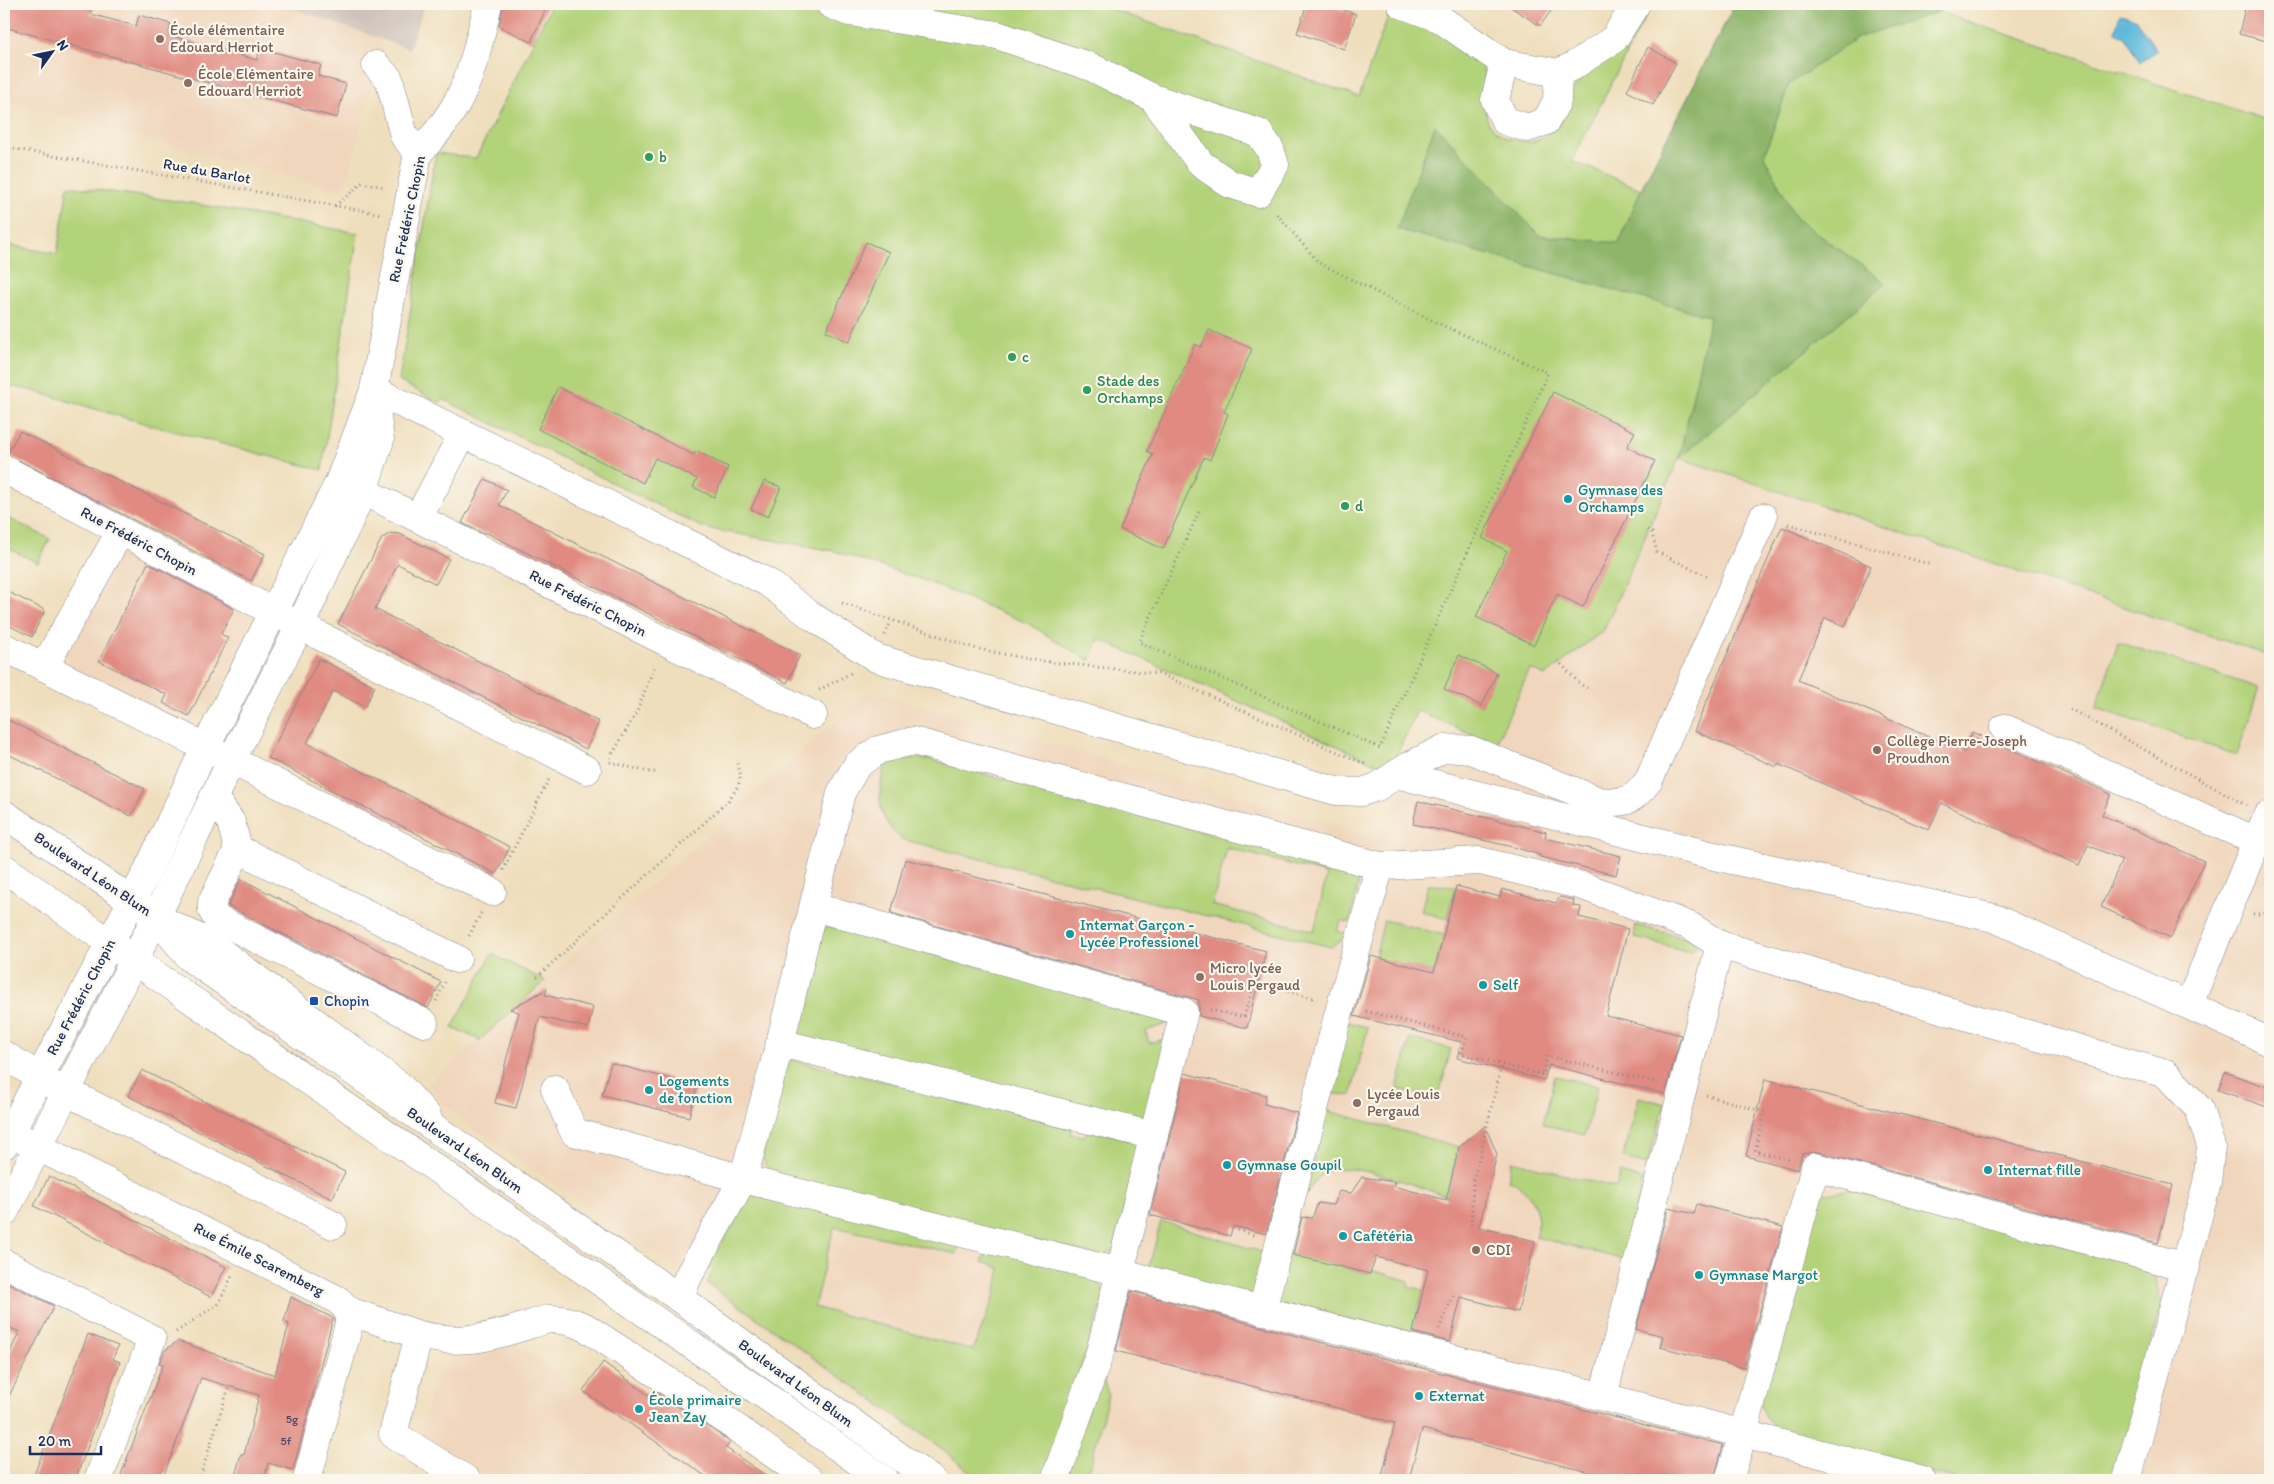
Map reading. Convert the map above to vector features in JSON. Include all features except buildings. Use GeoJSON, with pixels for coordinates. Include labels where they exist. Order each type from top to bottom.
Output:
{"type":"FeatureCollection","features":[{"type":"Feature","properties":{"kind":"street","name":"Rue Frédéric Chopin"},"geometry":{"type":"LineString","coordinates":[[7,1138],[132,901],[170,856],[214,798],[300,626],[351,486],[374,390],[418,153],[438,132],[453,110],[465,86],[472,70],[488,4]]}},
{"type":"Feature","properties":{"kind":"street"},"geometry":{"type":"LineString","coordinates":[[830,4],[849,12],[997,34],[1091,67],[1152,98],[1259,133],[1270,149],[1275,165],[1258,193],[1230,184],[1201,164],[1152,98]]}},
{"type":"Feature","properties":{"kind":"street"},"geometry":{"type":"LineString","coordinates":[[1401,4],[1440,18],[1504,63],[1558,73],[1573,66],[1614,39],[1636,4]]}},
{"type":"Feature","properties":{"kind":"street"},"geometry":{"type":"LineString","coordinates":[[1504,63],[1495,100],[1506,122],[1528,128],[1546,121],[1557,101],[1558,73]]}},
{"type":"Feature","properties":{"kind":"street"},"geometry":{"type":"LineString","coordinates":[[376,65],[389,79],[404,136],[418,153]]}},
{"type":"Feature","properties":{"kind":"street"},"geometry":{"type":"LineString","coordinates":[[374,390],[767,582],[813,617],[876,658],[1336,791],[1362,792],[1377,787],[1396,774],[1445,748],[1470,750],[1598,801],[1619,803],[1630,800],[1641,791],[1649,780],[1763,517]]}},
{"type":"Feature","properties":{"kind":"street"},"geometry":{"type":"LineString","coordinates":[[418,518],[463,433]]}},
{"type":"Feature","properties":{"kind":"street","name":"Rue Frédéric Chopin"},"geometry":{"type":"LineString","coordinates":[[4,469],[300,626],[587,770]]}},
{"type":"Feature","properties":{"kind":"street","name":"Rue Frédéric Chopin"},"geometry":{"type":"LineString","coordinates":[[351,486],[813,715]]}},
{"type":"Feature","properties":{"kind":"street","name":"Rue Frédéric Chopin"},"geometry":{"type":"LineString","coordinates":[[4,1213],[65,1090],[156,917],[170,856],[205,748],[274,612],[351,486]]}},
{"type":"Feature","properties":{"kind":"street"},"geometry":{"type":"LineString","coordinates":[[44,668],[120,532]]}},
{"type":"Feature","properties":{"kind":"street"},"geometry":{"type":"LineString","coordinates":[[4,648],[205,748],[232,759],[492,892]]}},
{"type":"Feature","properties":{"kind":"street"},"geometry":{"type":"LineString","coordinates":[[2004,728],[2256,841]]}},
{"type":"Feature","properties":{"kind":"street"},"geometry":{"type":"LineString","coordinates":[[679,1298],[689,1275],[743,1179],[780,1043],[840,792],[857,765],[878,750],[913,741],[1380,866],[1480,861],[1583,886],[1690,926],[1720,945],[2166,1074],[2199,1109],[2211,1146],[2207,1183],[2186,1267],[2127,1480]]}},
{"type":"Feature","properties":{"kind":"street"},"geometry":{"type":"LineString","coordinates":[[1396,774],[1714,856],[1994,918],[2270,1042]]}},
{"type":"Feature","properties":{"kind":"street"},"geometry":{"type":"LineString","coordinates":[[214,798],[231,822],[238,849],[212,902],[217,919],[424,1023]]}},
{"type":"Feature","properties":{"kind":"street","name":"Boulevard Léon Blum"},"geometry":{"type":"LineString","coordinates":[[4,814],[156,917],[190,958],[447,1139],[679,1298],[932,1480]]}},
{"type":"Feature","properties":{"kind":"street"},"geometry":{"type":"LineString","coordinates":[[2189,1004],[2266,816]]}},
{"type":"Feature","properties":{"kind":"street"},"geometry":{"type":"LineString","coordinates":[[238,849],[463,948]]}},
{"type":"Feature","properties":{"kind":"street"},"geometry":{"type":"LineString","coordinates":[[1262,1311],[1341,1005],[1380,866]]}},
{"type":"Feature","properties":{"kind":"street","name":"Boulevard Léon Blum"},"geometry":{"type":"LineString","coordinates":[[4,868],[884,1480]]}},
{"type":"Feature","properties":{"kind":"street"},"geometry":{"type":"LineString","coordinates":[[814,907],[1184,1012],[1100,1352],[1055,1480]]}},
{"type":"Feature","properties":{"kind":"street"},"geometry":{"type":"LineString","coordinates":[[1603,1396],[1693,1092],[1720,945]]}},
{"type":"Feature","properties":{"kind":"street"},"geometry":{"type":"LineString","coordinates":[[780,1043],[1154,1136]]}},
{"type":"Feature","properties":{"kind":"street"},"geometry":{"type":"LineString","coordinates":[[4,1055],[38,1077],[333,1224]]}},
{"type":"Feature","properties":{"kind":"street"},"geometry":{"type":"LineString","coordinates":[[555,1089],[574,1132],[743,1179],[1120,1272],[1262,1311],[1603,1396],[1922,1480]]}},
{"type":"Feature","properties":{"kind":"street","name":"Rue Émile Scaremberg"},"geometry":{"type":"LineString","coordinates":[[7,1138],[37,1146],[338,1300],[349,1311]]}},
{"type":"Feature","properties":{"kind":"street"},"geometry":{"type":"LineString","coordinates":[[1729,1480],[1815,1167],[2186,1267]]}},
{"type":"Feature","properties":{"kind":"street"},"geometry":{"type":"LineString","coordinates":[[4,1263],[152,1339],[98,1480]]}},
{"type":"Feature","properties":{"kind":"street"},"geometry":{"type":"LineString","coordinates":[[308,1480],[349,1324],[349,1311],[419,1335],[442,1340],[466,1341],[548,1319],[575,1322],[700,1402],[810,1480]]}},
{"type":"Feature","properties":{"kind":"street"},"geometry":{"type":"LineString","coordinates":[[419,1335],[393,1434],[468,1480]]}},
{"type":"Feature","properties":{"kind":"path","name":"Rue du Barlot"},"geometry":{"type":"LineString","coordinates":[[4,147],[406,218]]}},
{"type":"Feature","properties":{"kind":"path"},"geometry":{"type":"LineString","coordinates":[[335,206],[362,183],[387,186],[389,178]]}},
{"type":"Feature","properties":{"kind":"path"},"geometry":{"type":"LineString","coordinates":[[1199,512],[1139,642],[1380,748],[1548,373],[1433,321],[1319,263],[1293,230],[1258,193]]}},
{"type":"Feature","properties":{"kind":"path"},"geometry":{"type":"LineString","coordinates":[[1763,517],[1932,565]]}},
{"type":"Feature","properties":{"kind":"path"},"geometry":{"type":"LineString","coordinates":[[1647,530],[1652,533],[1657,552],[1732,588]]}},
{"type":"Feature","properties":{"kind":"path"},"geometry":{"type":"LineString","coordinates":[[837,602],[974,648],[1033,660],[1160,674],[1382,771],[1396,774]]}},
{"type":"Feature","properties":{"kind":"path"},"geometry":{"type":"LineString","coordinates":[[657,772],[648,772],[608,762],[636,714],[649,676],[667,642]]}},
{"type":"Feature","properties":{"kind":"path"},"geometry":{"type":"LineString","coordinates":[[1561,664],[1581,685],[1588,688]]}},
{"type":"Feature","properties":{"kind":"path"},"geometry":{"type":"LineString","coordinates":[[2070,709],[2266,816]]}},
{"type":"Feature","properties":{"kind":"path"},"geometry":{"type":"LineString","coordinates":[[463,948],[560,756]]}},
{"type":"Feature","properties":{"kind":"path"},"geometry":{"type":"LineString","coordinates":[[537,977],[728,801],[740,785],[741,769],[735,761]]}},
{"type":"Feature","properties":{"kind":"path"},"geometry":{"type":"LineString","coordinates":[[1184,1012],[1205,1009],[1244,1017],[1254,982],[1467,1037],[1461,1054],[1543,1074],[1547,1056],[1765,1112],[1755,1151],[1815,1167]]}},
{"type":"Feature","properties":{"kind":"path"},"geometry":{"type":"LineString","coordinates":[[1472,1225],[1473,1183],[1502,1064]]}},
{"type":"Feature","properties":{"kind":"path"},"geometry":{"type":"LineString","coordinates":[[1238,1230],[1260,1237]]}},
{"type":"Feature","properties":{"kind":"path"},"geometry":{"type":"LineString","coordinates":[[152,1339],[171,1336],[218,1304],[244,1251]]}},
{"type":"Feature","properties":{"kind":"path"},"geometry":{"type":"LineString","coordinates":[[199,1480],[228,1387]]}},
{"type":"Feature","properties":{"kind":"shaded area","name":"École Elémentaire Edouard Herriot"},"geometry":{"type":"Polygon","coordinates":[[[4,4],[291,4],[384,36],[344,191],[4,101],[4,4]]]}},
{"type":"Feature","properties":{"kind":"shaded area"},"geometry":{"type":"Polygon","coordinates":[[[281,4],[425,4],[409,49],[281,4]]]}},
{"type":"Feature","properties":{"kind":"shaded area","name":"Lycée Louis Pergaud"},"geometry":{"type":"Polygon","coordinates":[[[1679,458],[2270,656],[2270,743],[2255,756],[2270,763],[2270,1009],[2264,1007],[2244,1049],[2270,1059],[2270,1480],[975,1480],[930,1444],[689,1275],[462,1121],[427,1085],[869,691],[1377,838],[1402,793],[1485,766],[1530,669],[1545,676],[1604,630],[1679,458]]]}},
{"type":"Feature","properties":{"kind":"shaded area"},"geometry":{"type":"Polygon","coordinates":[[[132,552],[247,613],[250,626],[211,707],[203,702],[190,727],[71,667],[66,652],[118,558],[132,552]]]}},
{"type":"Feature","properties":{"kind":"shaded area"},"geometry":{"type":"Polygon","coordinates":[[[515,1343],[583,1390],[603,1362],[650,1396],[658,1386],[734,1437],[726,1448],[772,1480],[494,1480],[420,1433],[436,1376],[444,1366],[463,1354],[515,1343]]]}},
{"type":"Feature","properties":{"kind":"green space","name":"Stade des Orchamps"},"geometry":{"type":"Polygon","coordinates":[[[552,4],[1097,4],[1359,97],[1390,10],[1439,30],[1478,56],[1485,75],[1482,98],[1488,122],[1496,131],[1507,138],[1530,142],[1543,138],[1558,127],[1569,106],[1571,91],[1587,73],[1619,53],[1647,13],[1572,161],[1641,189],[1735,4],[1915,4],[2270,121],[2270,656],[1679,458],[1604,630],[1545,676],[1530,669],[1496,744],[1417,711],[1395,758],[1386,768],[1099,639],[1090,661],[1027,623],[926,581],[834,551],[704,528],[443,399],[440,403],[399,381],[436,153],[476,158],[552,4]]]}},
{"type":"Feature","properties":{"kind":"green space"},"geometry":{"type":"Polygon","coordinates":[[[1735,4],[1915,4],[1939,12],[1859,37],[1789,84],[1764,156],[1796,218],[1886,283],[1679,458],[1710,317],[1397,229],[1435,125],[1539,235],[1619,243],[1641,189],[1735,4]]]}},
{"type":"Feature","properties":{"kind":"green space"},"geometry":{"type":"Polygon","coordinates":[[[68,186],[191,203],[358,233],[322,470],[150,425],[34,391],[4,385],[4,244],[57,254],[68,186]]]}},
{"type":"Feature","properties":{"kind":"green space"},"geometry":{"type":"Polygon","coordinates":[[[4,516],[50,539],[38,563],[4,546],[4,516]]]}},
{"type":"Feature","properties":{"kind":"green space"},"geometry":{"type":"Polygon","coordinates":[[[2118,642],[2259,688],[2237,755],[2096,708],[2118,642]]]}},
{"type":"Feature","properties":{"kind":"green space"},"geometry":{"type":"Polygon","coordinates":[[[898,758],[927,759],[1356,872],[1360,877],[1350,922],[1341,921],[1337,931],[1346,934],[1331,947],[901,839],[887,822],[881,806],[880,797],[885,765],[898,758]],[[1227,848],[1212,905],[1314,931],[1327,874],[1227,848]]]}},
{"type":"Feature","properties":{"kind":"green space"},"geometry":{"type":"Polygon","coordinates":[[[1428,885],[1456,886],[1447,919],[1421,911],[1428,885]]]}},
{"type":"Feature","properties":{"kind":"green space"},"geometry":{"type":"Polygon","coordinates":[[[1384,920],[1444,935],[1434,972],[1375,958],[1384,920]]]}},
{"type":"Feature","properties":{"kind":"green space"},"geometry":{"type":"Polygon","coordinates":[[[1636,925],[1692,940],[1697,947],[1690,952],[1634,937],[1636,925]]]}},
{"type":"Feature","properties":{"kind":"green space"},"geometry":{"type":"Polygon","coordinates":[[[828,926],[1164,1017],[1169,1023],[1146,1031],[1149,1043],[1172,1037],[1148,1128],[792,1035],[818,933],[828,926]]]}},
{"type":"Feature","properties":{"kind":"green space"},"geometry":{"type":"Polygon","coordinates":[[[492,954],[545,981],[480,1040],[452,1028],[492,954]]]}},
{"type":"Feature","properties":{"kind":"green space"},"geometry":{"type":"Polygon","coordinates":[[[1342,1021],[1368,1027],[1351,1096],[1323,1092],[1342,1021]]]}},
{"type":"Feature","properties":{"kind":"green space"},"geometry":{"type":"Polygon","coordinates":[[[1410,1038],[1451,1049],[1438,1099],[1397,1089],[1410,1038]]]}},
{"type":"Feature","properties":{"kind":"green space"},"geometry":{"type":"Polygon","coordinates":[[[787,1059],[1073,1125],[1071,1134],[1085,1136],[1088,1128],[1142,1144],[1113,1254],[1110,1251],[1107,1254],[1107,1258],[773,1176],[765,1164],[762,1153],[787,1059]]]}},
{"type":"Feature","properties":{"kind":"green space"},"geometry":{"type":"Polygon","coordinates":[[[1555,1076],[1598,1086],[1584,1135],[1543,1124],[1555,1076]]]}},
{"type":"Feature","properties":{"kind":"green space"},"geometry":{"type":"Polygon","coordinates":[[[1639,1097],[1665,1104],[1647,1165],[1623,1158],[1639,1097]]]}},
{"type":"Feature","properties":{"kind":"green space"},"geometry":{"type":"Polygon","coordinates":[[[1325,1110],[1459,1147],[1447,1196],[1388,1177],[1342,1168],[1331,1170],[1318,1178],[1305,1198],[1325,1110]]]}},
{"type":"Feature","properties":{"kind":"green space"},"geometry":{"type":"Polygon","coordinates":[[[1512,1161],[1616,1188],[1620,1173],[1643,1180],[1625,1260],[1536,1237],[1538,1220],[1533,1203],[1523,1189],[1508,1180],[1512,1161]]]}},
{"type":"Feature","properties":{"kind":"green space"},"geometry":{"type":"Polygon","coordinates":[[[1851,1190],[2138,1264],[2156,1278],[2162,1302],[2117,1480],[1962,1480],[1783,1435],[1766,1417],[1757,1398],[1809,1206],[1826,1193],[1851,1190]]]}},
{"type":"Feature","properties":{"kind":"green space"},"geometry":{"type":"Polygon","coordinates":[[[751,1193],[960,1239],[957,1254],[834,1227],[814,1307],[973,1350],[995,1295],[1000,1268],[982,1262],[989,1246],[1088,1271],[1099,1282],[1105,1295],[1043,1480],[980,1480],[932,1441],[707,1283],[713,1271],[708,1266],[751,1193]]]}},
{"type":"Feature","properties":{"kind":"green space"},"geometry":{"type":"Polygon","coordinates":[[[1161,1221],[1268,1254],[1259,1290],[1251,1297],[1148,1271],[1161,1221]]]}},
{"type":"Feature","properties":{"kind":"green space"},"geometry":{"type":"Polygon","coordinates":[[[1284,1252],[1369,1274],[1371,1270],[1409,1281],[1408,1286],[1423,1290],[1411,1338],[1271,1304],[1284,1252]]]}},
{"type":"Feature","properties":{"kind":"green space"},"geometry":{"type":"Polygon","coordinates":[[[1101,1370],[1108,1395],[1087,1480],[1065,1480],[1101,1370]]]}},
{"type":"Feature","properties":{"kind":"water"},"geometry":{"type":"Polygon","coordinates":[[[2120,14],[2135,18],[2157,51],[2140,62],[2124,36],[2115,32],[2120,14]]]}},
{"type":"Feature","properties":{"kind":"place","name":"École élémentaire Edouard Herriot"},"geometry":{"type":"Point","coordinates":[160,39]}},
{"type":"Feature","properties":{"kind":"place","name":"École Elémentaire Edouard Herriot"},"geometry":{"type":"Point","coordinates":[188,83]}},
{"type":"Feature","properties":{"kind":"place","name":"b"},"geometry":{"type":"Point","coordinates":[649,157]}},
{"type":"Feature","properties":{"kind":"place","name":"c"},"geometry":{"type":"Point","coordinates":[1012,357]}},
{"type":"Feature","properties":{"kind":"place","name":"Stade des Orchamps"},"geometry":{"type":"Point","coordinates":[1087,390]}},
{"type":"Feature","properties":{"kind":"place","name":"Gymnase des Orchamps"},"geometry":{"type":"Point","coordinates":[1568,499]}},
{"type":"Feature","properties":{"kind":"place","name":"d"},"geometry":{"type":"Point","coordinates":[1345,506]}},
{"type":"Feature","properties":{"kind":"place","name":"Collège Pierre-Joseph Proudhon"},"geometry":{"type":"Point","coordinates":[1877,750]}},
{"type":"Feature","properties":{"kind":"place","name":"Internat Garçon - Lycée Professionel"},"geometry":{"type":"Point","coordinates":[1070,934]}},
{"type":"Feature","properties":{"kind":"place","name":"Micro lycée Louis Pergaud"},"geometry":{"type":"Point","coordinates":[1200,977]}},
{"type":"Feature","properties":{"kind":"place","name":"Self"},"geometry":{"type":"Point","coordinates":[1483,985]}},
{"type":"Feature","properties":{"kind":"place","name":"Chopin"},"geometry":{"type":"Point","coordinates":[314,1001]}},
{"type":"Feature","properties":{"kind":"place","name":"Logements de fonction"},"geometry":{"type":"Point","coordinates":[649,1090]}},
{"type":"Feature","properties":{"kind":"place","name":"Lycée Louis Pergaud"},"geometry":{"type":"Point","coordinates":[1357,1103]}},
{"type":"Feature","properties":{"kind":"place","name":"Gymnase Goupil"},"geometry":{"type":"Point","coordinates":[1227,1165]}},
{"type":"Feature","properties":{"kind":"place","name":"Internat fille"},"geometry":{"type":"Point","coordinates":[1988,1170]}},
{"type":"Feature","properties":{"kind":"place","name":"Cafétéria"},"geometry":{"type":"Point","coordinates":[1343,1236]}},
{"type":"Feature","properties":{"kind":"place","name":"CDI"},"geometry":{"type":"Point","coordinates":[1476,1250]}},
{"type":"Feature","properties":{"kind":"place","name":"Gymnase Margot"},"geometry":{"type":"Point","coordinates":[1699,1275]}},
{"type":"Feature","properties":{"kind":"place","name":"Externat"},"geometry":{"type":"Point","coordinates":[1419,1396]}},
{"type":"Feature","properties":{"kind":"place","name":"École primaire Jean Zay"},"geometry":{"type":"Point","coordinates":[639,1409]}}]}
